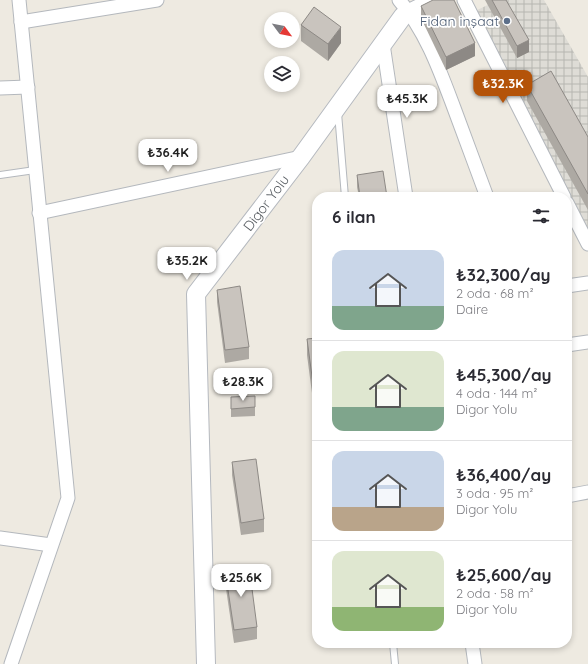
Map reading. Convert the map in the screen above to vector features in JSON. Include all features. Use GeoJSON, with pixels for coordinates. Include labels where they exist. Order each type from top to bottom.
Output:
{"type":"FeatureCollection","features":[{"type":"Feature","properties":{"kind":"main road","name":"Digor Yolu"},"geometry":{"type":"LineString","coordinates":[[206,664],[196,294],[301,157],[384,44],[403,16],[405,6],[436,0]]}},
{"type":"Feature","properties":{"kind":"street"},"geometry":{"type":"LineString","coordinates":[[10,664],[68,498],[19,0]]}},
{"type":"Feature","properties":{"kind":"street"},"geometry":{"type":"LineString","coordinates":[[21,22],[157,0]]}},
{"type":"Feature","properties":{"kind":"street"},"geometry":{"type":"LineString","coordinates":[[464,0],[561,192]]}},
{"type":"Feature","properties":{"kind":"street"},"geometry":{"type":"LineString","coordinates":[[405,6],[422,35],[444,82],[485,192]]}},
{"type":"Feature","properties":{"kind":"street"},"geometry":{"type":"LineString","coordinates":[[384,44],[405,192]]}},
{"type":"Feature","properties":{"kind":"street"},"geometry":{"type":"LineString","coordinates":[[0,88],[28,87]]}},
{"type":"Feature","properties":{"kind":"street"},"geometry":{"type":"LineString","coordinates":[[39,212],[301,157]]}},
{"type":"Feature","properties":{"kind":"street"},"geometry":{"type":"LineString","coordinates":[[572,213],[588,244]]}},
{"type":"Feature","properties":{"kind":"street"},"geometry":{"type":"LineString","coordinates":[[572,285],[588,283]]}},
{"type":"Feature","properties":{"kind":"street"},"geometry":{"type":"LineString","coordinates":[[572,344],[588,342]]}},
{"type":"Feature","properties":{"kind":"street"},"geometry":{"type":"LineString","coordinates":[[572,495],[588,492]]}},
{"type":"Feature","properties":{"kind":"street"},"geometry":{"type":"LineString","coordinates":[[0,538],[51,545]]}},
{"type":"Feature","properties":{"kind":"street"},"geometry":{"type":"LineString","coordinates":[[473,648],[475,664]]}},
{"type":"Feature","properties":{"kind":"lane"},"geometry":{"type":"LineString","coordinates":[[337,107],[345,192]]}},
{"type":"Feature","properties":{"kind":"lane"},"geometry":{"type":"LineString","coordinates":[[0,175],[35,170]]}},
{"type":"Feature","properties":{"kind":"lane"},"geometry":{"type":"LineString","coordinates":[[394,648],[396,664]]}},
{"type":"Feature","properties":{"kind":"shaded area"},"geometry":{"type":"Polygon","coordinates":[[[498,0],[544,0],[588,77],[588,242],[572,211],[572,192],[562,192],[471,13],[498,0]]]}},
{"type":"Feature","properties":{"kind":"building"},"geometry":{"type":"Polygon","coordinates":[[[433,0],[454,0],[475,43],[446,57],[421,6],[433,0]]]}},
{"type":"Feature","properties":{"kind":"building"},"geometry":{"type":"Polygon","coordinates":[[[492,0],[506,0],[529,40],[517,46],[492,0]]]}},
{"type":"Feature","properties":{"kind":"building"},"geometry":{"type":"Polygon","coordinates":[[[314,7],[341,27],[328,44],[301,25],[314,7]]]}},
{"type":"Feature","properties":{"kind":"building"},"geometry":{"type":"Polygon","coordinates":[[[551,71],[588,137],[588,194],[527,85],[551,71]]]}},
{"type":"Feature","properties":{"kind":"building"},"geometry":{"type":"Polygon","coordinates":[[[383,171],[386,192],[359,192],[357,175],[383,171]]]}},
{"type":"Feature","properties":{"kind":"building"},"geometry":{"type":"Polygon","coordinates":[[[240,286],[249,347],[225,350],[217,290],[240,286]]]}},
{"type":"Feature","properties":{"kind":"building"},"geometry":{"type":"Polygon","coordinates":[[[312,338],[312,376],[307,339],[312,338]]]}},
{"type":"Feature","properties":{"kind":"building"},"geometry":{"type":"Polygon","coordinates":[[[255,396],[255,407],[231,409],[231,397],[255,396]]]}},
{"type":"Feature","properties":{"kind":"building"},"geometry":{"type":"Polygon","coordinates":[[[256,459],[264,519],[241,523],[232,462],[256,459]]]}},
{"type":"Feature","properties":{"kind":"building"},"geometry":{"type":"Polygon","coordinates":[[[249,566],[257,627],[234,630],[225,570],[249,566]]]}},
{"type":"Feature","properties":{"kind":"place","name":"Fidan inşaat"},"geometry":{"type":"Point","coordinates":[507,21]}}]}
